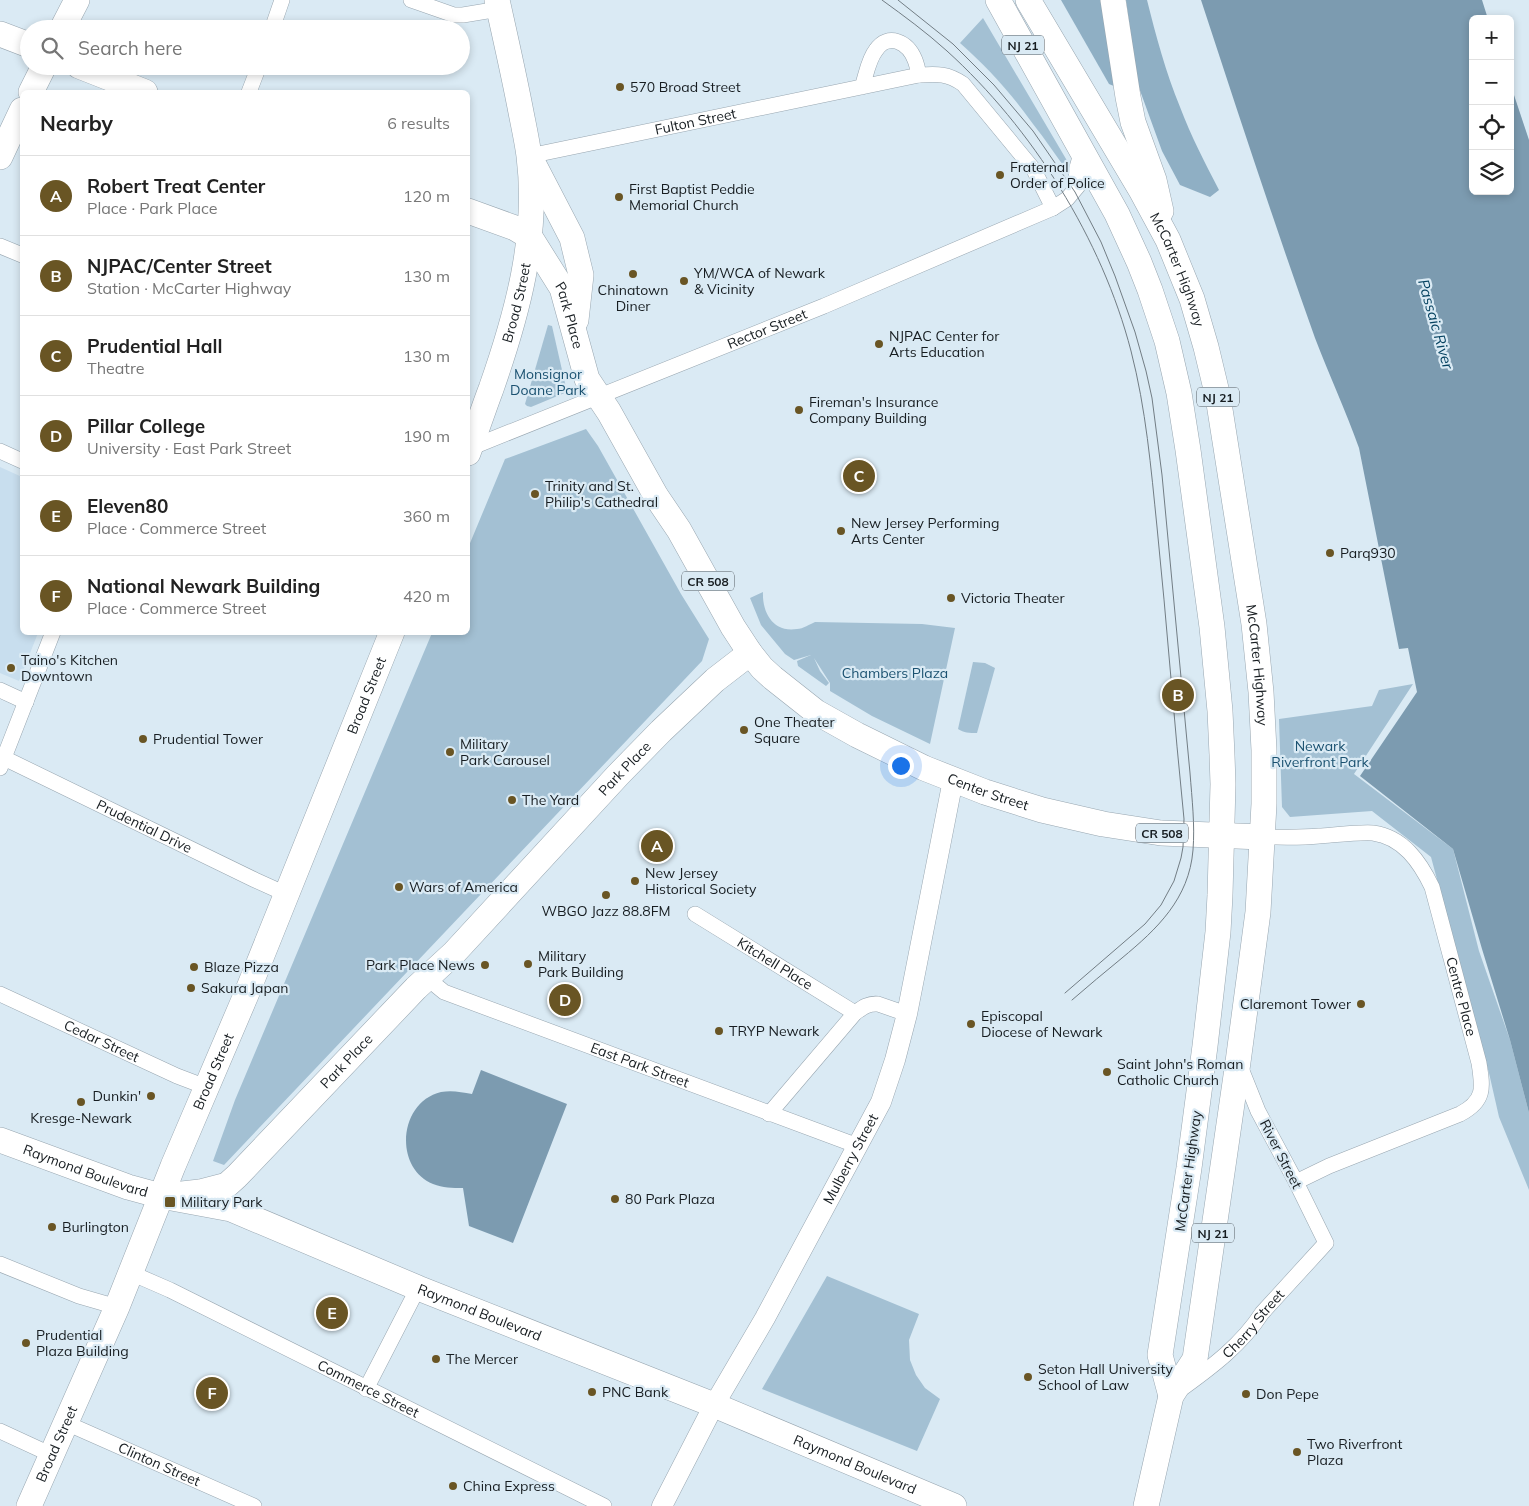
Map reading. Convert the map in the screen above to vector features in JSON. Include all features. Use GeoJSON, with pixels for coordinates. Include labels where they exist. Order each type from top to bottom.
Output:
{"type":"FeatureCollection","features":[{"type":"Feature","properties":{"kind":"main road"},"geometry":{"type":"LineString","coordinates":[[67,20],[77,0]]}},
{"type":"Feature","properties":{"kind":"main road","name":"McCarter Highway"},"geometry":{"type":"LineString","coordinates":[[998,0],[1117,214],[1140,262],[1167,341],[1179,393],[1212,627],[1218,687],[1223,784],[1218,923],[1210,1006],[1189,1168],[1160,1355],[1171,1396]]}},
{"type":"Feature","properties":{"kind":"main road","name":"McCarter Highway"},"geometry":{"type":"LineString","coordinates":[[1028,0],[1141,190],[1168,240],[1192,299],[1218,397],[1254,624],[1261,692],[1264,750],[1258,912],[1238,1062],[1195,1359],[1171,1396],[1146,1506]]}},
{"type":"Feature","properties":{"kind":"main road"},"geometry":{"type":"LineString","coordinates":[[1114,0],[1133,122],[1154,180],[1168,240]]}},
{"type":"Feature","properties":{"kind":"main road"},"geometry":{"type":"LineString","coordinates":[[498,4],[529,156],[572,238],[581,275],[575,332]]}},
{"type":"Feature","properties":{"kind":"main road"},"geometry":{"type":"LineString","coordinates":[[0,34],[20,42]]}},
{"type":"Feature","properties":{"kind":"main road"},"geometry":{"type":"LineString","coordinates":[[32,90],[40,75]]}},
{"type":"Feature","properties":{"kind":"main road"},"geometry":{"type":"LineString","coordinates":[[102,75],[140,90]]}},
{"type":"Feature","properties":{"kind":"main road"},"geometry":{"type":"LineString","coordinates":[[0,157],[20,114]]}},
{"type":"Feature","properties":{"kind":"main road","name":"Broad Street"},"geometry":{"type":"LineString","coordinates":[[470,448],[507,341],[521,287],[530,237],[531,190],[529,156]]}},
{"type":"Feature","properties":{"kind":"main road"},"geometry":{"type":"LineString","coordinates":[[470,212],[515,228],[530,237]]}},
{"type":"Feature","properties":{"kind":"main road","name":"Park Place"},"geometry":{"type":"LineString","coordinates":[[161,1196],[200,1192],[227,1185],[454,952],[618,775],[682,710],[715,680],[750,653],[733,627],[680,530],[656,496],[609,412],[587,379],[562,288],[530,237]]}},
{"type":"Feature","properties":{"kind":"main road","name":"Broad Street"},"geometry":{"type":"LineString","coordinates":[[29,1506],[117,1307],[206,1087],[246,995],[391,635]]}},
{"type":"Feature","properties":{"kind":"main road","name":"Center Street"},"geometry":{"type":"LineString","coordinates":[[750,653],[773,678],[816,712],[857,735],[953,780],[1017,802],[1103,824],[1161,833],[1262,837]]}},
{"type":"Feature","properties":{"kind":"main road","name":"Raymond Boulevard"},"geometry":{"type":"LineString","coordinates":[[0,1140],[128,1187],[161,1196],[231,1209],[418,1288],[714,1405],[954,1506]]}},
{"type":"Feature","properties":{"kind":"street"},"geometry":{"type":"LineString","coordinates":[[275,20],[282,0]]}},
{"type":"Feature","properties":{"kind":"street"},"geometry":{"type":"LineString","coordinates":[[414,0],[454,15],[463,15],[498,4]]}},
{"type":"Feature","properties":{"kind":"street"},"geometry":{"type":"LineString","coordinates":[[862,88],[874,52],[880,44],[888,40],[897,41],[910,51],[915,60],[919,75]]}},
{"type":"Feature","properties":{"kind":"street","name":"Fulton Street"},"geometry":{"type":"LineString","coordinates":[[529,156],[919,75],[940,74],[952,77],[963,84],[1034,170],[1053,208]]}},
{"type":"Feature","properties":{"kind":"street"},"geometry":{"type":"LineString","coordinates":[[250,90],[256,75]]}},
{"type":"Feature","properties":{"kind":"street","name":"Rector Street"},"geometry":{"type":"LineString","coordinates":[[470,451],[824,306],[1053,208],[1067,199],[1078,186],[1076,171],[1082,150]]}},
{"type":"Feature","properties":{"kind":"street"},"geometry":{"type":"LineString","coordinates":[[0,246],[20,254]]}},
{"type":"Feature","properties":{"kind":"street"},"geometry":{"type":"LineString","coordinates":[[0,451],[20,460]]}},
{"type":"Feature","properties":{"kind":"street"},"geometry":{"type":"LineString","coordinates":[[2,763],[52,635]]}},
{"type":"Feature","properties":{"kind":"street"},"geometry":{"type":"LineString","coordinates":[[0,690],[26,702]]}},
{"type":"Feature","properties":{"kind":"street","name":"Prudential Drive"},"geometry":{"type":"LineString","coordinates":[[2,763],[286,894]]}},
{"type":"Feature","properties":{"kind":"street","name":"Mulberry Street"},"geometry":{"type":"LineString","coordinates":[[662,1506],[714,1405],[765,1318],[881,1102],[895,1060],[907,1014],[953,780]]}},
{"type":"Feature","properties":{"kind":"street","name":"Centre Place"},"geometry":{"type":"LineString","coordinates":[[1262,837],[1298,838],[1373,833],[1403,845],[1416,858],[1432,887],[1478,1057],[1482,1079],[1482,1092],[1470,1109],[1330,1166],[1296,1182]]}},
{"type":"Feature","properties":{"kind":"street","name":"Kitchell Place"},"geometry":{"type":"LineString","coordinates":[[695,914],[855,1013]]}},
{"type":"Feature","properties":{"kind":"street","name":"East Park Street"},"geometry":{"type":"LineString","coordinates":[[427,978],[444,992],[858,1146]]}},
{"type":"Feature","properties":{"kind":"street","name":"Cedar Street"},"geometry":{"type":"LineString","coordinates":[[0,994],[177,1076],[206,1087]]}},
{"type":"Feature","properties":{"kind":"street"},"geometry":{"type":"LineString","coordinates":[[770,1114],[855,1013],[864,1006],[873,1003],[891,1007],[907,1014]]}},
{"type":"Feature","properties":{"kind":"street","name":"River Street"},"geometry":{"type":"LineString","coordinates":[[1238,1062],[1258,1111],[1326,1243]]}},
{"type":"Feature","properties":{"kind":"street","name":"Cherry Street"},"geometry":{"type":"LineString","coordinates":[[1171,1396],[1218,1362],[1255,1324],[1262,1313],[1326,1243]]}},
{"type":"Feature","properties":{"kind":"street"},"geometry":{"type":"LineString","coordinates":[[0,1264],[79,1296],[117,1307]]}},
{"type":"Feature","properties":{"kind":"street","name":"Commerce Street"},"geometry":{"type":"LineString","coordinates":[[131,1273],[170,1290],[604,1506]]}},
{"type":"Feature","properties":{"kind":"street"},"geometry":{"type":"LineString","coordinates":[[366,1389],[418,1288]]}},
{"type":"Feature","properties":{"kind":"street","name":"Clinton Street"},"geometry":{"type":"LineString","coordinates":[[66,1423],[254,1506]]}},
{"type":"Feature","properties":{"kind":"street"},"geometry":{"type":"LineString","coordinates":[[0,1431],[52,1455]]}},
{"type":"Feature","properties":{"kind":"shaded area"},"geometry":{"type":"Polygon","coordinates":[[[1061,0],[1104,0],[1116,87],[1109,84],[1061,0]]]}},
{"type":"Feature","properties":{"kind":"shaded area"},"geometry":{"type":"Polygon","coordinates":[[[1126,0],[1147,0],[1162,54],[1184,118],[1219,190],[1210,197],[1180,185],[1162,151],[1138,85],[1126,0]]]}},
{"type":"Feature","properties":{"kind":"shaded area"},"geometry":{"type":"Polygon","coordinates":[[[0,467],[20,476],[20,635],[37,635],[19,681],[0,673],[0,467]]]}},
{"type":"Feature","properties":{"kind":"green space"},"geometry":{"type":"Polygon","coordinates":[[[983,18],[1069,164],[1070,174],[1008,92],[960,43],[983,18]]]}},
{"type":"Feature","properties":{"kind":"green space","name":"Monsignor Doane Park"},"geometry":{"type":"Polygon","coordinates":[[[548,325],[552,326],[567,392],[531,407],[525,404],[548,325]]]}},
{"type":"Feature","properties":{"kind":"green space","name":"Military Park"},"geometry":{"type":"Polygon","coordinates":[[[586,429],[598,446],[681,594],[709,639],[702,661],[224,1165],[213,1161],[235,1100],[431,635],[470,635],[470,543],[505,459],[586,429]]]}},
{"type":"Feature","properties":{"kind":"green space","name":"Chambers Plaza"},"geometry":{"type":"Polygon","coordinates":[[[763,592],[767,614],[781,628],[797,629],[815,622],[922,624],[955,628],[930,744],[872,716],[830,691],[830,683],[814,658],[820,671],[829,683],[826,686],[798,666],[797,661],[811,655],[794,660],[785,654],[761,625],[750,598],[763,592]]]}},
{"type":"Feature","properties":{"kind":"green space"},"geometry":{"type":"Polygon","coordinates":[[[973,662],[985,663],[995,668],[977,733],[958,729],[973,662]]]}},
{"type":"Feature","properties":{"kind":"green space","name":"Newark Riverfront Park"},"geometry":{"type":"Polygon","coordinates":[[[1413,684],[1354,774],[1453,849],[1479,951],[1510,1040],[1529,1113],[1529,1190],[1499,1117],[1431,857],[1372,811],[1290,817],[1282,807],[1279,719],[1372,706],[1379,690],[1413,684]]]}},
{"type":"Feature","properties":{"kind":"green space"},"geometry":{"type":"Polygon","coordinates":[[[827,1276],[919,1314],[909,1340],[910,1360],[916,1375],[925,1388],[940,1399],[917,1451],[762,1389],[827,1276]]]}},
{"type":"Feature","properties":{"kind":"water","name":"Passaic River"},"geometry":{"type":"Polygon","coordinates":[[[1201,0],[1482,0],[1487,15],[1469,15],[1469,195],[1514,195],[1514,95],[1529,140],[1529,1113],[1510,1040],[1453,849],[1360,776],[1417,692],[1408,648],[1399,649],[1359,448],[1315,338],[1201,0]]]}},
{"type":"Feature","properties":{"kind":"water"},"geometry":{"type":"Polygon","coordinates":[[[481,1070],[567,1104],[513,1243],[469,1226],[463,1188],[433,1184],[420,1176],[411,1164],[407,1150],[406,1135],[409,1121],[416,1108],[427,1098],[441,1092],[453,1091],[472,1094],[481,1070]]]}},
{"type":"Feature","properties":{"kind":"tram line"},"geometry":{"type":"LineString","coordinates":[[882,0],[939,44],[978,81],[1035,150],[1060,188],[1102,268],[1118,309],[1131,351],[1141,395],[1161,563],[1184,819],[1183,847],[1174,881],[1161,905],[1145,924],[1065,993]]}},
{"type":"Feature","properties":{"kind":"tram line"},"geometry":{"type":"LineString","coordinates":[[898,0],[953,44],[994,85],[1033,131],[1075,192],[1101,242],[1115,276],[1135,332],[1152,398],[1162,475],[1190,773],[1193,850],[1185,883],[1169,912],[1135,947],[1072,1000]]}},
{"type":"Feature","properties":{"kind":"place","name":"570 Broad Street"},"geometry":{"type":"Point","coordinates":[620,87]}},
{"type":"Feature","properties":{"kind":"place","name":"Fraternal Order of Police"},"geometry":{"type":"Point","coordinates":[1000,175]}},
{"type":"Feature","properties":{"kind":"place","name":"First Baptist Peddie Memorial Church"},"geometry":{"type":"Point","coordinates":[619,197]}},
{"type":"Feature","properties":{"kind":"place","name":"Chinatown Diner"},"geometry":{"type":"Point","coordinates":[633,274]}},
{"type":"Feature","properties":{"kind":"place","name":"YM/WCA of Newark & Vicinity"},"geometry":{"type":"Point","coordinates":[684,281]}},
{"type":"Feature","properties":{"kind":"place","name":"NJPAC Center for Arts Education"},"geometry":{"type":"Point","coordinates":[879,344]}},
{"type":"Feature","properties":{"kind":"place","name":"Fireman's Insurance Company Building"},"geometry":{"type":"Point","coordinates":[799,410]}},
{"type":"Feature","properties":{"kind":"place","name":"Prudential Hall"},"geometry":{"type":"Point","coordinates":[859,476]}},
{"type":"Feature","properties":{"kind":"place","name":"Trinity and St. Philip's Cathedral"},"geometry":{"type":"Point","coordinates":[535,494]}},
{"type":"Feature","properties":{"kind":"place","name":"New Jersey Performing Arts Center"},"geometry":{"type":"Point","coordinates":[841,531]}},
{"type":"Feature","properties":{"kind":"place","name":"Parq930"},"geometry":{"type":"Point","coordinates":[1330,553]}},
{"type":"Feature","properties":{"kind":"place","name":"Victoria Theater"},"geometry":{"type":"Point","coordinates":[951,598]}},
{"type":"Feature","properties":{"kind":"place","name":"Taino's Kitchen Downtown"},"geometry":{"type":"Point","coordinates":[11,668]}},
{"type":"Feature","properties":{"kind":"place","name":"NJPAC/Center Street"},"geometry":{"type":"Point","coordinates":[1178,695]}},
{"type":"Feature","properties":{"kind":"place","name":"One Theater Square"},"geometry":{"type":"Point","coordinates":[744,730]}},
{"type":"Feature","properties":{"kind":"place","name":"Prudential Tower"},"geometry":{"type":"Point","coordinates":[143,739]}},
{"type":"Feature","properties":{"kind":"place","name":"Military Park Carousel"},"geometry":{"type":"Point","coordinates":[450,752]}},
{"type":"Feature","properties":{"kind":"place","name":"The Yard"},"geometry":{"type":"Point","coordinates":[512,800]}},
{"type":"Feature","properties":{"kind":"place","name":"Robert Treat Center"},"geometry":{"type":"Point","coordinates":[657,846]}},
{"type":"Feature","properties":{"kind":"place","name":"New Jersey Historical Society"},"geometry":{"type":"Point","coordinates":[635,881]}},
{"type":"Feature","properties":{"kind":"place","name":"Wars of America"},"geometry":{"type":"Point","coordinates":[399,887]}},
{"type":"Feature","properties":{"kind":"place","name":"WBGO Jazz 88.8FM"},"geometry":{"type":"Point","coordinates":[606,895]}},
{"type":"Feature","properties":{"kind":"place","name":"Military Park Building"},"geometry":{"type":"Point","coordinates":[528,964]}},
{"type":"Feature","properties":{"kind":"place","name":"Park Place News"},"geometry":{"type":"Point","coordinates":[485,965]}},
{"type":"Feature","properties":{"kind":"place","name":"Blaze Pizza"},"geometry":{"type":"Point","coordinates":[194,967]}},
{"type":"Feature","properties":{"kind":"place","name":"Sakura Japan"},"geometry":{"type":"Point","coordinates":[191,988]}},
{"type":"Feature","properties":{"kind":"place","name":"Pillar College"},"geometry":{"type":"Point","coordinates":[565,1000]}},
{"type":"Feature","properties":{"kind":"place","name":"Claremont Tower"},"geometry":{"type":"Point","coordinates":[1361,1004]}},
{"type":"Feature","properties":{"kind":"place","name":"Episcopal Diocese of Newark"},"geometry":{"type":"Point","coordinates":[971,1024]}},
{"type":"Feature","properties":{"kind":"place","name":"TRYP Newark"},"geometry":{"type":"Point","coordinates":[719,1031]}},
{"type":"Feature","properties":{"kind":"place","name":"Saint John's Roman Catholic Church"},"geometry":{"type":"Point","coordinates":[1107,1072]}},
{"type":"Feature","properties":{"kind":"place","name":"Dunkin'"},"geometry":{"type":"Point","coordinates":[151,1096]}},
{"type":"Feature","properties":{"kind":"place","name":"Kresge-Newark"},"geometry":{"type":"Point","coordinates":[81,1102]}},
{"type":"Feature","properties":{"kind":"place","name":"80 Park Plaza"},"geometry":{"type":"Point","coordinates":[615,1199]}},
{"type":"Feature","properties":{"kind":"place","name":"Military Park"},"geometry":{"type":"Point","coordinates":[170,1202]}},
{"type":"Feature","properties":{"kind":"place","name":"Burlington"},"geometry":{"type":"Point","coordinates":[52,1227]}},
{"type":"Feature","properties":{"kind":"place","name":"Eleven80"},"geometry":{"type":"Point","coordinates":[332,1313]}},
{"type":"Feature","properties":{"kind":"place","name":"Prudential Plaza Building"},"geometry":{"type":"Point","coordinates":[26,1343]}},
{"type":"Feature","properties":{"kind":"place","name":"The Mercer"},"geometry":{"type":"Point","coordinates":[436,1359]}},
{"type":"Feature","properties":{"kind":"place","name":"Seton Hall University School of Law"},"geometry":{"type":"Point","coordinates":[1028,1377]}},
{"type":"Feature","properties":{"kind":"place","name":"PNC Bank"},"geometry":{"type":"Point","coordinates":[592,1392]}},
{"type":"Feature","properties":{"kind":"place","name":"National Newark Building"},"geometry":{"type":"Point","coordinates":[212,1393]}},
{"type":"Feature","properties":{"kind":"place","name":"Don Pepe"},"geometry":{"type":"Point","coordinates":[1246,1394]}},
{"type":"Feature","properties":{"kind":"place","name":"Two Riverfront Plaza"},"geometry":{"type":"Point","coordinates":[1297,1452]}},
{"type":"Feature","properties":{"kind":"place","name":"China Express"},"geometry":{"type":"Point","coordinates":[453,1486]}}]}
